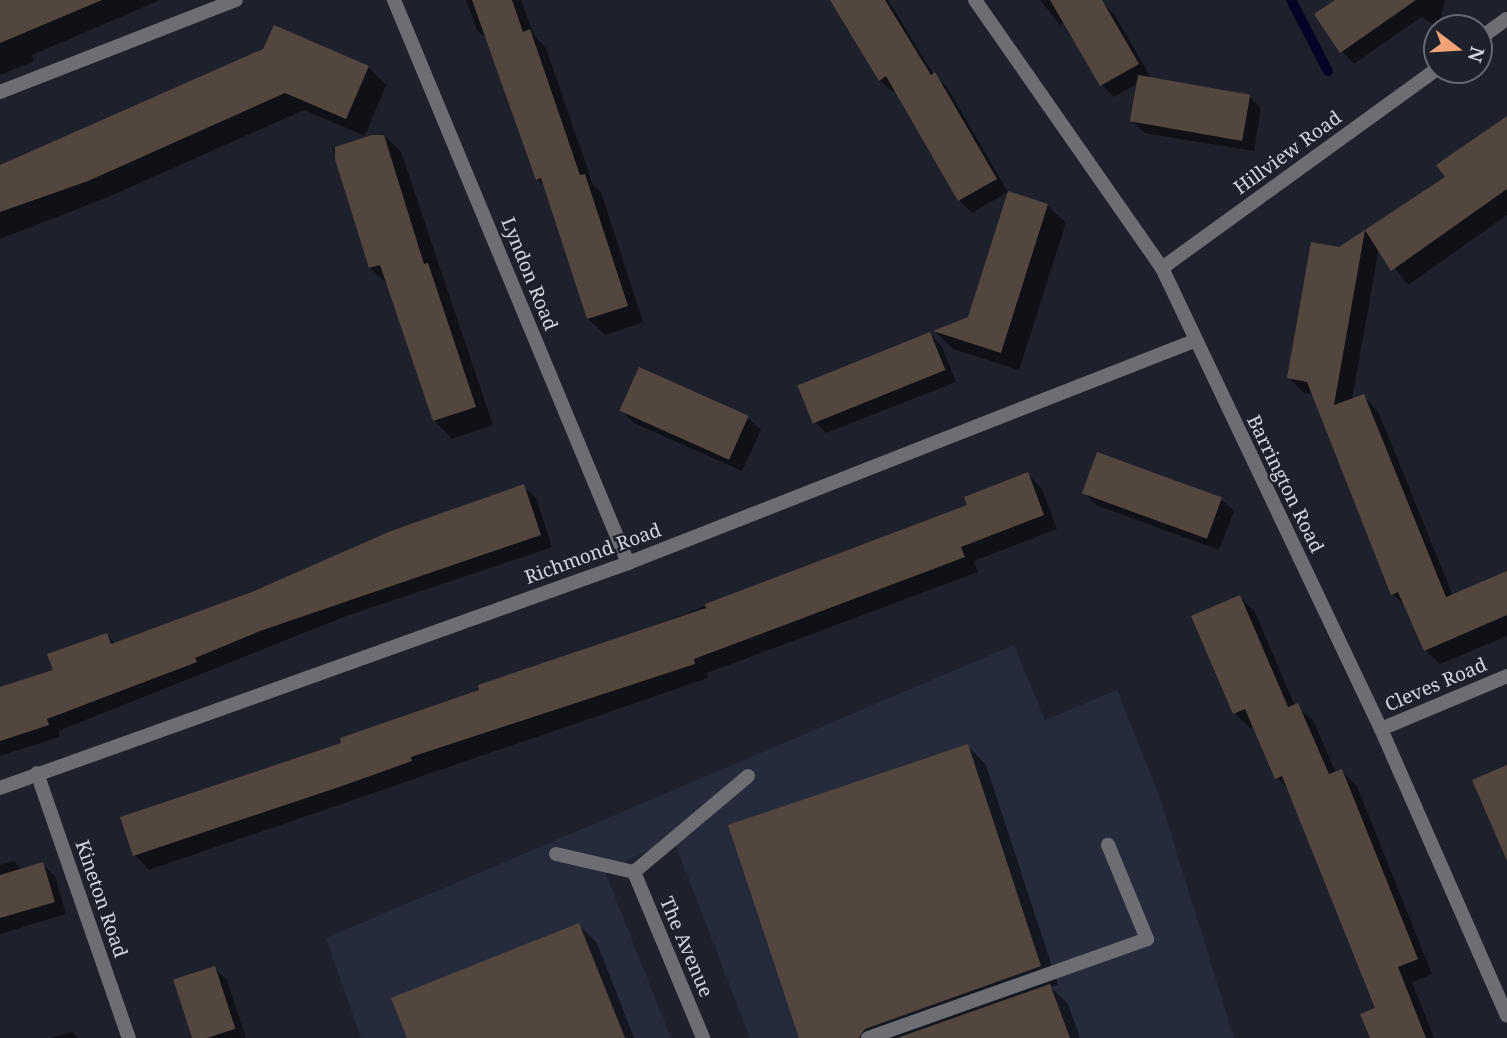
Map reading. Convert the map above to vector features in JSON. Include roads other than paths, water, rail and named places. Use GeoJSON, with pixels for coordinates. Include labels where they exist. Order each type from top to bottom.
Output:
{"type":"FeatureCollection","features":[{"type":"Feature","properties":{"kind":"street"},"geometry":{"type":"LineString","coordinates":[[0,92],[236,0]]}},
{"type":"Feature","properties":{"kind":"street","name":"Lyndon Road"},"geometry":{"type":"LineString","coordinates":[[394,0],[628,563]]}},
{"type":"Feature","properties":{"kind":"street","name":"Barrington Road"},"geometry":{"type":"LineString","coordinates":[[975,0],[1162,268],[1194,341],[1381,729],[1507,1016]]}},
{"type":"Feature","properties":{"kind":"street","name":"Hillview Road"},"geometry":{"type":"LineString","coordinates":[[1162,268],[1423,79]]}},
{"type":"Feature","properties":{"kind":"street","name":"Richmond Road"},"geometry":{"type":"LineString","coordinates":[[0,788],[628,563],[1194,341]]}},
{"type":"Feature","properties":{"kind":"street","name":"Cleves Road"},"geometry":{"type":"LineString","coordinates":[[1381,729],[1507,676]]}},
{"type":"Feature","properties":{"kind":"street","name":"Kineton Road"},"geometry":{"type":"LineString","coordinates":[[37,773],[129,1038]]}},
{"type":"Feature","properties":{"kind":"street"},"geometry":{"type":"LineString","coordinates":[[556,854],[634,872],[748,776]]}},
{"type":"Feature","properties":{"kind":"street"},"geometry":{"type":"LineString","coordinates":[[868,1038],[1147,939],[1108,845]]}},
{"type":"Feature","properties":{"kind":"street","name":"The Avenue"},"geometry":{"type":"LineString","coordinates":[[634,872],[703,1038]]}},
{"type":"Feature","properties":{"kind":"waterway"},"geometry":{"type":"LineString","coordinates":[[1291,0],[1328,71]]}}]}
